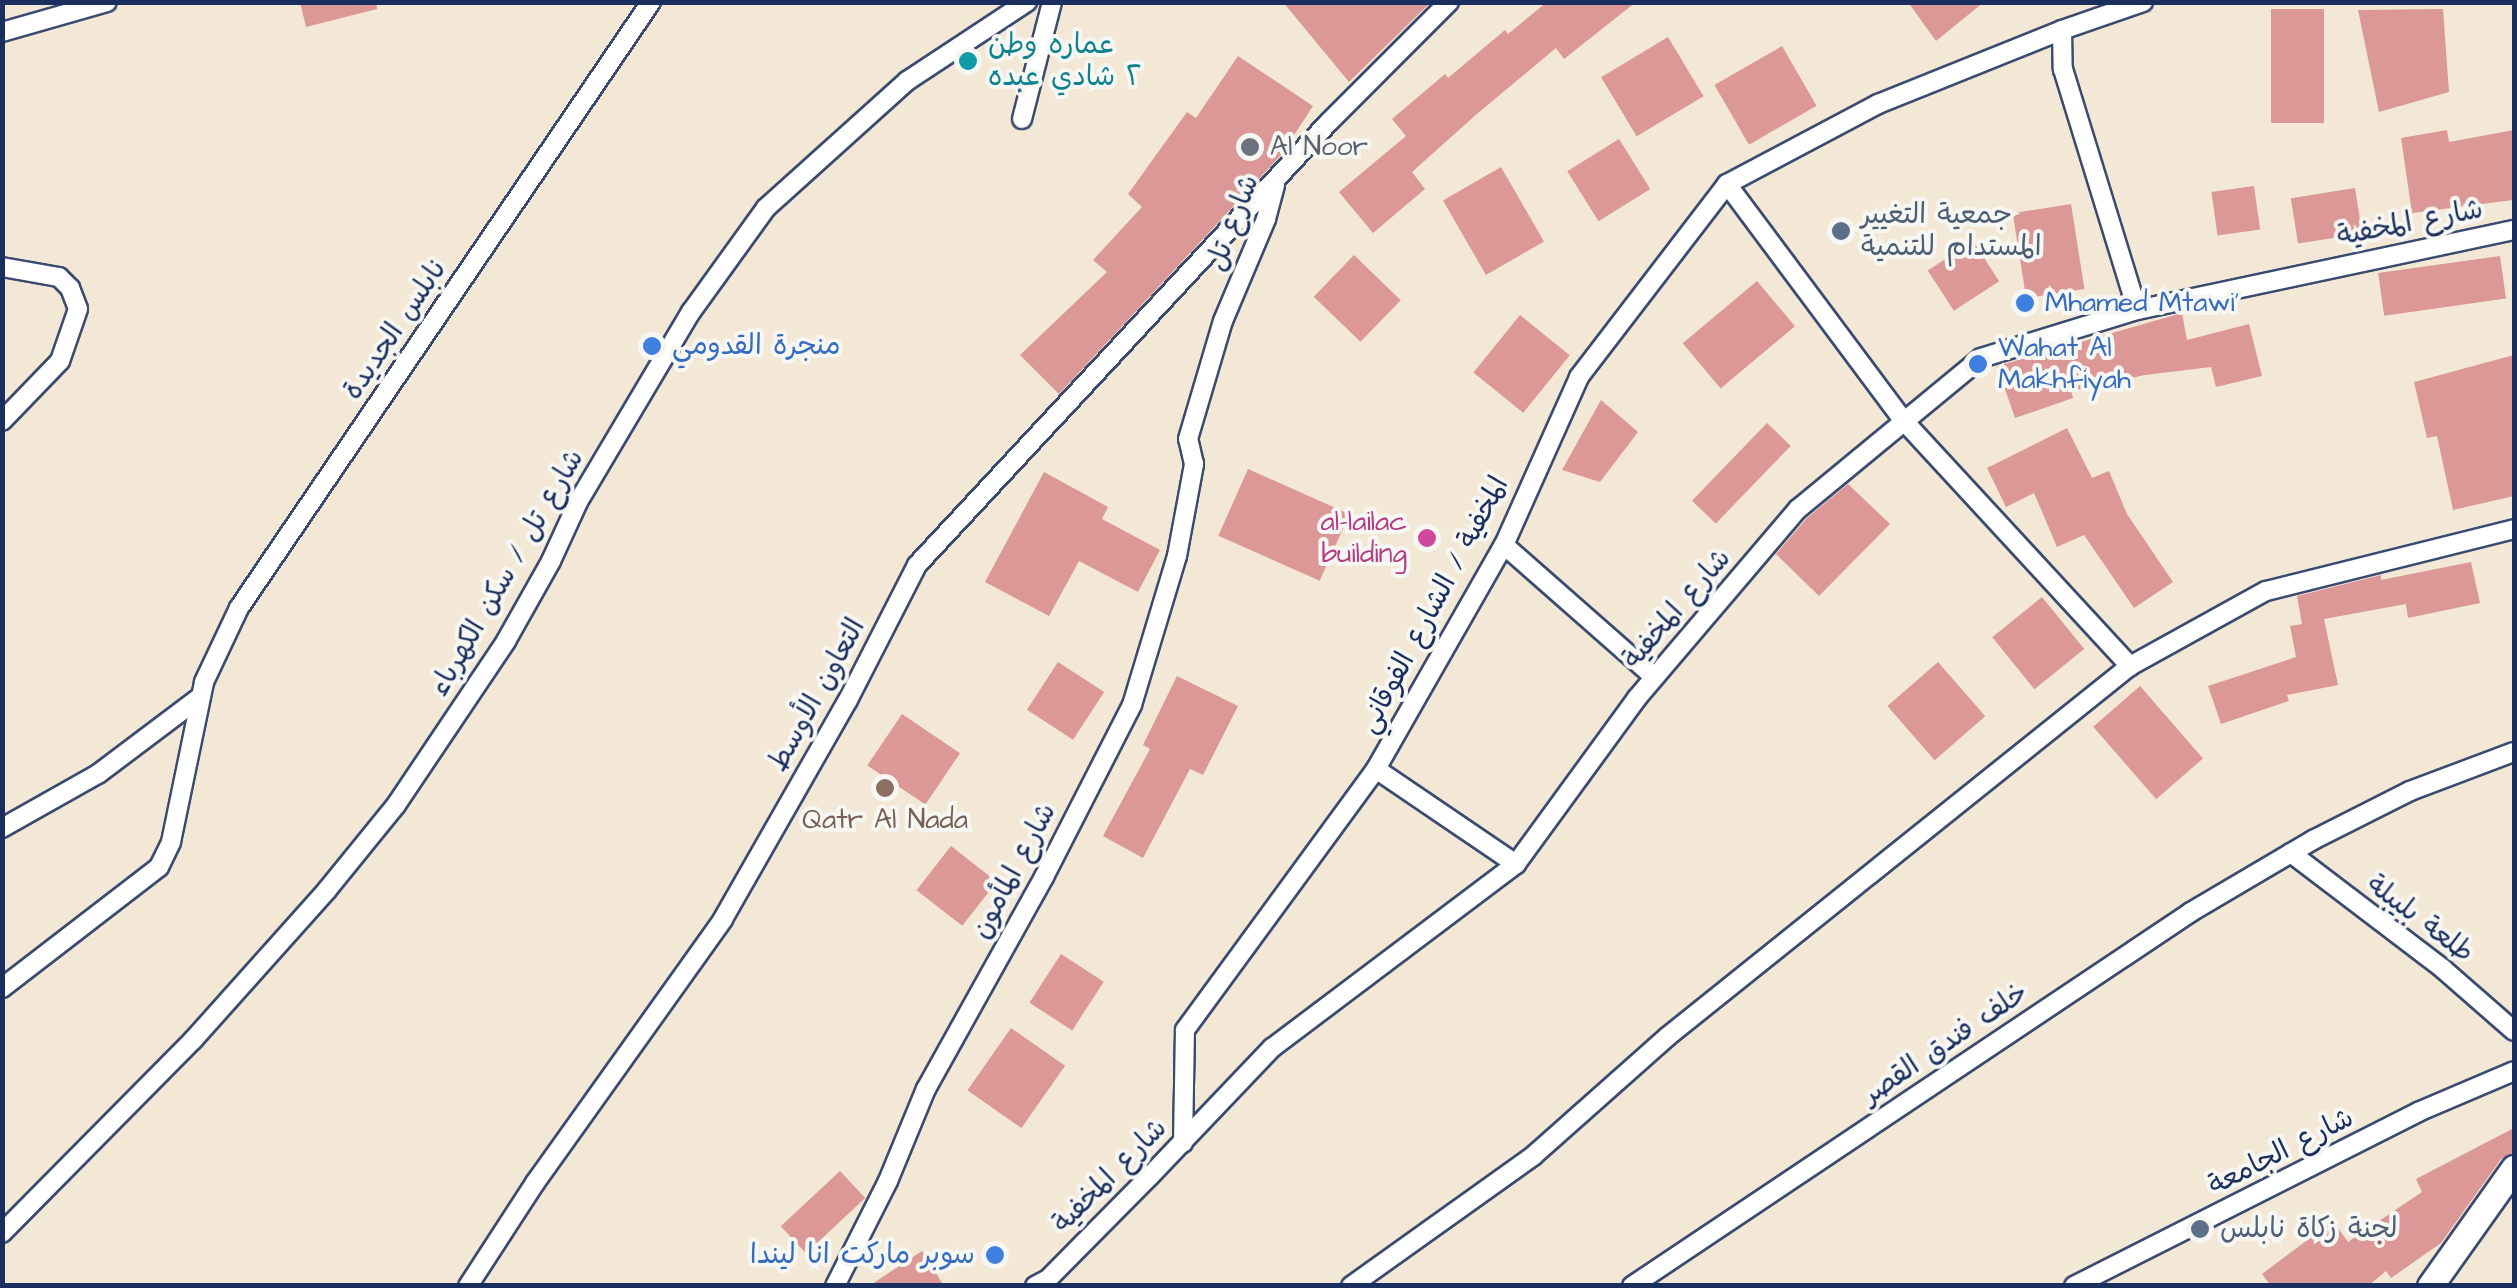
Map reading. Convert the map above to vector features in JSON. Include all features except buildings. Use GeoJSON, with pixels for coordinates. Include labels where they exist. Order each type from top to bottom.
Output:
{"type":"FeatureCollection","features":[{"type":"Feature","properties":{"kind":"main road"},"geometry":{"type":"LineString","coordinates":[[2430,1286],[2514,1168]]}},
{"type":"Feature","properties":{"kind":"street"},"geometry":{"type":"LineString","coordinates":[[2,32],[107,2]]}},
{"type":"Feature","properties":{"kind":"street","name":"نابلس الجديدة"},"geometry":{"type":"LineString","coordinates":[[2,988],[159,867],[171,842],[200,697],[240,608],[651,2]]}},
{"type":"Feature","properties":{"kind":"street","name":"شارع تل / سكن الكهرباء"},"geometry":{"type":"LineString","coordinates":[[2,1233],[193,1040],[396,805],[506,640],[552,562],[578,502],[691,312],[766,208],[906,82],[1027,2]]}},
{"type":"Feature","properties":{"kind":"street"},"geometry":{"type":"LineString","coordinates":[[1022,119],[1052,2]]}},
{"type":"Feature","properties":{"kind":"street","name":"شارع تل"},"geometry":{"type":"LineString","coordinates":[[1194,464],[1188,439],[1224,321],[1266,219],[1276,180],[1449,2]]}},
{"type":"Feature","properties":{"kind":"street","name":"المخفية / الشارع الفوقاني"},"geometry":{"type":"LineString","coordinates":[[1183,1143],[1185,1030],[1376,768],[1504,545],[1579,377],[1728,184],[1878,104],[2062,30],[2144,2]]}},
{"type":"Feature","properties":{"kind":"street"},"geometry":{"type":"LineString","coordinates":[[2062,30],[2063,69],[2138,310]]}},
{"type":"Feature","properties":{"kind":"street","name":"التعاون الأوسط"},"geometry":{"type":"LineString","coordinates":[[468,1286],[535,1183],[723,919],[848,700],[917,565],[1276,180]]}},
{"type":"Feature","properties":{"kind":"street"},"geometry":{"type":"LineString","coordinates":[[1728,184],[1903,420],[2130,666]]}},
{"type":"Feature","properties":{"kind":"street","name":"شارع المخفية"},"geometry":{"type":"LineString","coordinates":[[1035,1286],[1048,1280],[1272,1048],[1516,864],[1654,677],[1798,509],[1981,358],[2138,310],[2514,230]]}},
{"type":"Feature","properties":{"kind":"street"},"geometry":{"type":"LineString","coordinates":[[2,267],[59,277],[70,288],[78,309],[60,361],[2,420]]}},
{"type":"Feature","properties":{"kind":"street","name":"شارع المأمون"},"geometry":{"type":"LineString","coordinates":[[835,1286],[888,1181],[926,1089],[1126,719],[1162,616],[1194,464]]}},
{"type":"Feature","properties":{"kind":"street"},"geometry":{"type":"LineString","coordinates":[[1351,1286],[1532,1156],[1693,1016],[2130,666],[2266,591],[2514,530]]}},
{"type":"Feature","properties":{"kind":"street"},"geometry":{"type":"LineString","coordinates":[[1504,545],[1654,677]]}},
{"type":"Feature","properties":{"kind":"street","name":"نابلس الجديدة"},"geometry":{"type":"LineString","coordinates":[[2,828],[98,774],[200,697]]}},
{"type":"Feature","properties":{"kind":"street","name":"خلف فندق القصر"},"geometry":{"type":"LineString","coordinates":[[1632,1286],[2190,912],[2410,790],[2514,752]]}},
{"type":"Feature","properties":{"kind":"street"},"geometry":{"type":"LineString","coordinates":[[1376,768],[1516,864]]}},
{"type":"Feature","properties":{"kind":"street","name":"طلعة بليبلة"},"geometry":{"type":"LineString","coordinates":[[2292,853],[2443,969],[2514,1031]]}},
{"type":"Feature","properties":{"kind":"street","name":"شارع الجامعة"},"geometry":{"type":"LineString","coordinates":[[2074,1286],[2418,1112],[2514,1071]]}},
{"type":"Feature","properties":{"kind":"place","name":"عماره وطن ٢ شادي عبده"},"geometry":{"type":"Point","coordinates":[968,61]}},
{"type":"Feature","properties":{"kind":"place","name":"Al Noor"},"geometry":{"type":"Point","coordinates":[1250,147]}},
{"type":"Feature","properties":{"kind":"place","name":"جمعية التغيير المستدام للتنمية"},"geometry":{"type":"Point","coordinates":[1841,231]}},
{"type":"Feature","properties":{"kind":"place","name":"Mhamed Mtawi'"},"geometry":{"type":"Point","coordinates":[2025,303]}},
{"type":"Feature","properties":{"kind":"place","name":"منجرة القدومي"},"geometry":{"type":"Point","coordinates":[652,346]}},
{"type":"Feature","properties":{"kind":"place","name":"Wahat Al Makhfiyah"},"geometry":{"type":"Point","coordinates":[1978,364]}},
{"type":"Feature","properties":{"kind":"place","name":"al-lailac building"},"geometry":{"type":"Point","coordinates":[1427,538]}},
{"type":"Feature","properties":{"kind":"place","name":"Qatr Al Nada"},"geometry":{"type":"Point","coordinates":[885,788]}},
{"type":"Feature","properties":{"kind":"place","name":"لجنة زكاة نابلس"},"geometry":{"type":"Point","coordinates":[2200,1229]}},
{"type":"Feature","properties":{"kind":"place","name":"سوبر ماركت انا ليندا"},"geometry":{"type":"Point","coordinates":[995,1255]}}]}
